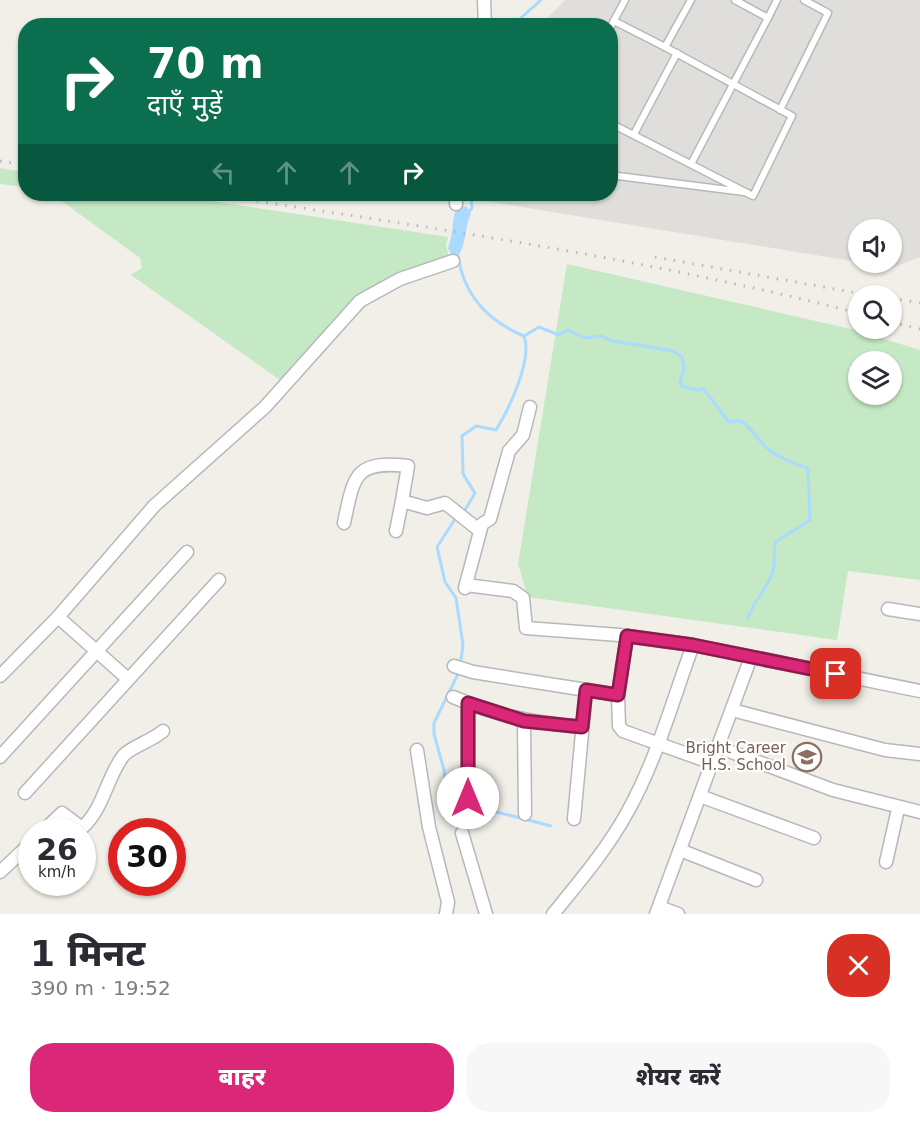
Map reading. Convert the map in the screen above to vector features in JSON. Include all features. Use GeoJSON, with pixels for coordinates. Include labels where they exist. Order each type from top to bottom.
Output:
{"type":"FeatureCollection","features":[{"type":"Feature","properties":{"kind":"street"},"geometry":{"type":"LineString","coordinates":[[484,0],[485,18]]}},
{"type":"Feature","properties":{"kind":"street"},"geometry":{"type":"LineString","coordinates":[[0,676],[58,617],[154,506],[265,408],[360,302],[400,279],[453,261]]}},
{"type":"Feature","properties":{"kind":"street"},"geometry":{"type":"LineString","coordinates":[[530,407],[523,435],[509,451],[490,519],[482,524],[466,586],[513,591],[524,598],[526,628],[627,636],[693,645],[920,692]]}},
{"type":"Feature","properties":{"kind":"street"},"geometry":{"type":"LineString","coordinates":[[344,524],[356,477],[368,466],[387,463],[408,466],[396,531]]}},
{"type":"Feature","properties":{"kind":"street"},"geometry":{"type":"LineString","coordinates":[[402,501],[427,508],[445,503],[480,531]]}},
{"type":"Feature","properties":{"kind":"street"},"geometry":{"type":"LineString","coordinates":[[0,757],[187,552]]}},
{"type":"Feature","properties":{"kind":"street"},"geometry":{"type":"LineString","coordinates":[[25,793],[219,580]]}},
{"type":"Feature","properties":{"kind":"street"},"geometry":{"type":"LineString","coordinates":[[897,596],[892,610],[920,614]]}},
{"type":"Feature","properties":{"kind":"street"},"geometry":{"type":"LineString","coordinates":[[58,617],[128,680]]}},
{"type":"Feature","properties":{"kind":"street"},"geometry":{"type":"LineString","coordinates":[[627,636],[618,695],[619,726],[623,731],[712,763]]}},
{"type":"Feature","properties":{"kind":"street"},"geometry":{"type":"LineString","coordinates":[[553,914],[588,871],[628,810],[657,743],[693,645]]}},
{"type":"Feature","properties":{"kind":"street"},"geometry":{"type":"LineString","coordinates":[[678,914],[658,910],[751,657]]}},
{"type":"Feature","properties":{"kind":"street"},"geometry":{"type":"LineString","coordinates":[[454,666],[473,672],[618,695]]}},
{"type":"Feature","properties":{"kind":"street"},"geometry":{"type":"LineString","coordinates":[[574,819],[586,690]]}},
{"type":"Feature","properties":{"kind":"street"},"geometry":{"type":"LineString","coordinates":[[453,697],[524,721],[582,727]]}},
{"type":"Feature","properties":{"kind":"street"},"geometry":{"type":"LineString","coordinates":[[468,703],[468,798]]}},
{"type":"Feature","properties":{"kind":"street"},"geometry":{"type":"LineString","coordinates":[[732,710],[885,750],[920,754]]}},
{"type":"Feature","properties":{"kind":"street"},"geometry":{"type":"LineString","coordinates":[[524,721],[525,814]]}},
{"type":"Feature","properties":{"kind":"street"},"geometry":{"type":"LineString","coordinates":[[93,818],[123,756],[150,742],[163,731]]}},
{"type":"Feature","properties":{"kind":"street"},"geometry":{"type":"LineString","coordinates":[[718,747],[833,790],[898,809],[920,812]]}},
{"type":"Feature","properties":{"kind":"street"},"geometry":{"type":"LineString","coordinates":[[417,750],[429,827],[448,902],[447,914]]}},
{"type":"Feature","properties":{"kind":"street"},"geometry":{"type":"LineString","coordinates":[[700,796],[814,838]]}},
{"type":"Feature","properties":{"kind":"street"},"geometry":{"type":"LineString","coordinates":[[886,862],[898,809]]}},
{"type":"Feature","properties":{"kind":"street"},"geometry":{"type":"LineString","coordinates":[[57,818],[62,813],[68,818]]}},
{"type":"Feature","properties":{"kind":"street"},"geometry":{"type":"LineString","coordinates":[[462,833],[486,914]]}},
{"type":"Feature","properties":{"kind":"street"},"geometry":{"type":"LineString","coordinates":[[680,850],[756,880]]}},
{"type":"Feature","properties":{"kind":"street"},"geometry":{"type":"LineString","coordinates":[[0,872],[18,855]]}},
{"type":"Feature","properties":{"kind":"lane"},"geometry":{"type":"LineString","coordinates":[[616,18],[625,0]]}},
{"type":"Feature","properties":{"kind":"lane"},"geometry":{"type":"LineString","coordinates":[[665,47],[691,0]]}},
{"type":"Feature","properties":{"kind":"lane"},"geometry":{"type":"LineString","coordinates":[[735,0],[768,18]]}},
{"type":"Feature","properties":{"kind":"lane"},"geometry":{"type":"LineString","coordinates":[[691,164],[777,0]]}},
{"type":"Feature","properties":{"kind":"lane"},"geometry":{"type":"LineString","coordinates":[[780,110],[828,13],[804,0]]}},
{"type":"Feature","properties":{"kind":"lane"},"geometry":{"type":"LineString","coordinates":[[618,23],[792,116],[753,195],[618,176]]}},
{"type":"Feature","properties":{"kind":"lane"},"geometry":{"type":"LineString","coordinates":[[634,135],[677,53]]}},
{"type":"Feature","properties":{"kind":"lane"},"geometry":{"type":"LineString","coordinates":[[618,127],[748,193]]}},
{"type":"Feature","properties":{"kind":"shaded area"},"geometry":{"type":"Polygon","coordinates":[[[565,0],[920,0],[920,257],[902,264],[902,219],[848,219],[848,260],[485,201],[618,201],[618,18],[547,18],[565,0]]]}},
{"type":"Feature","properties":{"kind":"green space"},"geometry":{"type":"Polygon","coordinates":[[[0,168],[18,171],[18,186],[0,184],[0,168]]]}},
{"type":"Feature","properties":{"kind":"green space"},"geometry":{"type":"Polygon","coordinates":[[[60,201],[211,201],[448,237],[446,245],[449,257],[358,295],[280,380],[131,275],[142,268],[140,258],[60,201]]]}},
{"type":"Feature","properties":{"kind":"green space"},"geometry":{"type":"Polygon","coordinates":[[[567,264],[848,328],[848,339],[884,339],[920,350],[920,580],[848,571],[837,640],[528,597],[518,564],[567,264]]]}},
{"type":"Feature","properties":{"kind":"water"},"geometry":{"type":"Polygon","coordinates":[[[458,205],[467,207],[471,214],[463,246],[458,256],[451,255],[448,248],[458,205]]]}},
{"type":"Feature","properties":{"kind":"waterway"},"geometry":{"type":"LineString","coordinates":[[521,18],[541,0]]}},
{"type":"Feature","properties":{"kind":"waterway"},"geometry":{"type":"LineString","coordinates":[[468,213],[472,208],[472,201]]}},
{"type":"Feature","properties":{"kind":"waterway"},"geometry":{"type":"LineString","coordinates":[[458,256],[461,270],[472,295],[499,323],[524,336],[526,346],[523,370],[507,410],[496,430],[476,426],[462,436],[463,474],[475,493],[465,510]]}},
{"type":"Feature","properties":{"kind":"waterway"},"geometry":{"type":"LineString","coordinates":[[524,336],[539,327],[559,335],[568,330],[585,338],[601,336],[613,341],[673,351],[682,357],[684,369],[680,382],[683,387],[699,390],[703,388],[729,422],[741,421],[772,452],[808,468],[810,520],[775,542],[773,571],[748,618]]}},
{"type":"Feature","properties":{"kind":"waterway"},"geometry":{"type":"LineString","coordinates":[[455,519],[437,547],[445,582],[456,598],[463,645],[461,660]]}},
{"type":"Feature","properties":{"kind":"waterway"},"geometry":{"type":"LineString","coordinates":[[458,674],[434,723],[434,734],[444,770],[447,793],[454,801],[551,826]]}},
{"type":"Feature","properties":{"kind":"railway"},"geometry":{"type":"LineString","coordinates":[[0,161],[18,164]]}},
{"type":"Feature","properties":{"kind":"railway"},"geometry":{"type":"LineString","coordinates":[[255,201],[536,245],[778,293],[848,310]]}},
{"type":"Feature","properties":{"kind":"railway"},"geometry":{"type":"LineString","coordinates":[[655,257],[848,291]]}},
{"type":"Feature","properties":{"kind":"railway"},"geometry":{"type":"LineString","coordinates":[[902,300],[920,303]]}},
{"type":"Feature","properties":{"kind":"railway"},"geometry":{"type":"LineString","coordinates":[[902,325],[920,329]]}},
{"type":"Feature","properties":{"kind":"place","name":"Bright Career H.S. School"},"geometry":{"type":"Point","coordinates":[807,757]}},
{"type":"Feature","properties":{"kind":"route"},"geometry":{"type":"LineString","coordinates":[[468,798],[468,703],[524,721],[582,727],[586,690],[618,695],[627,636],[693,645],[836,674]]}}]}
